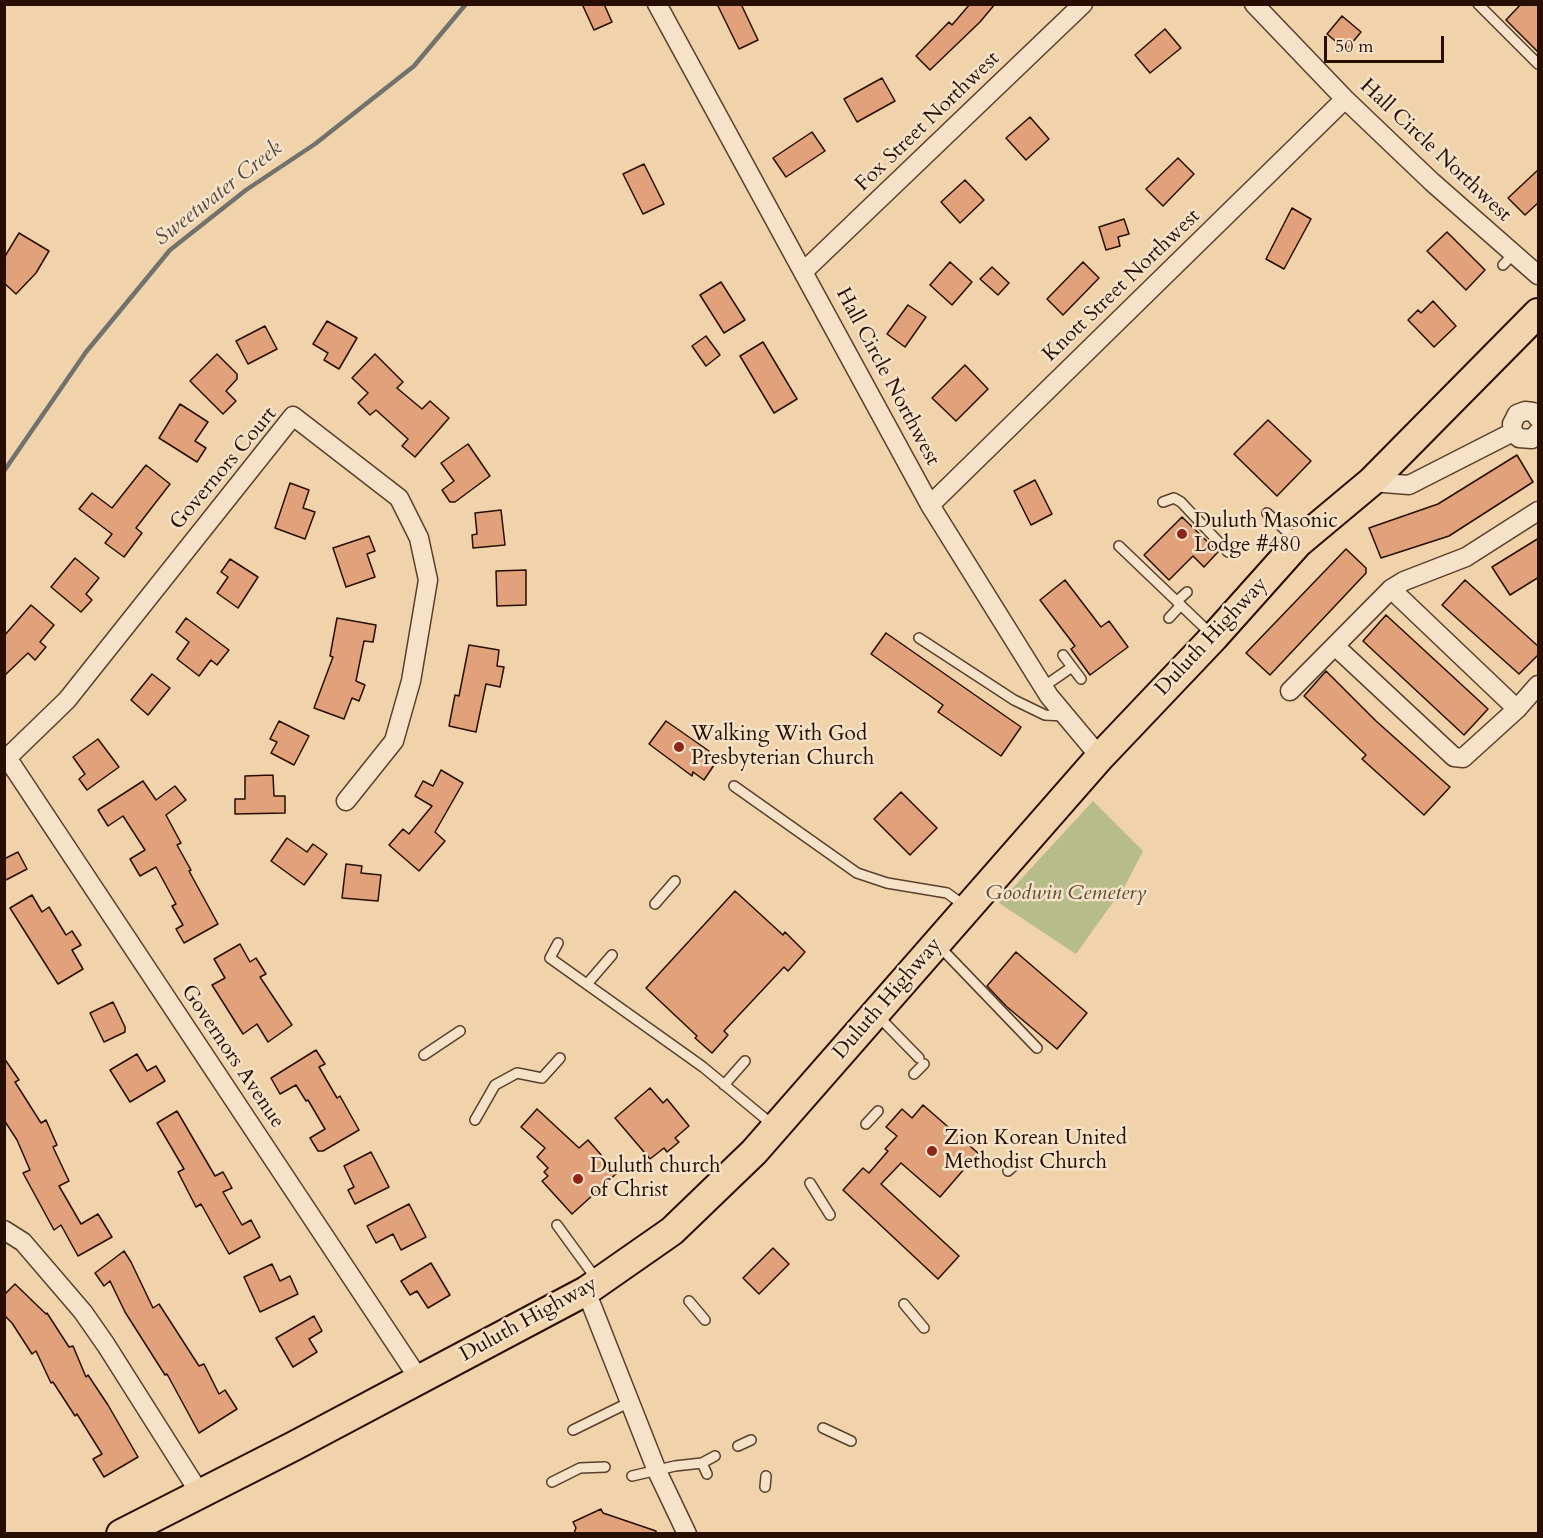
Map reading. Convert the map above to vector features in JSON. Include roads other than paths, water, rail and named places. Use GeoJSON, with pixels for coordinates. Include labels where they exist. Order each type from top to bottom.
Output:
{"type":"FeatureCollection","features":[{"type":"Feature","properties":{"kind":"main road","name":"Duluth Highway"},"geometry":{"type":"LineString","coordinates":[[125,1533],[592,1287],[672,1231],[776,1128],[1100,757],[1214,637],[1298,543],[1371,482],[1539,314]]}},
{"type":"Feature","properties":{"kind":"street","name":"Hall Circle Northwest"},"geometry":{"type":"LineString","coordinates":[[657,4],[930,505],[1043,687],[1100,757]]}},
{"type":"Feature","properties":{"kind":"street","name":"Fox Street Northwest"},"geometry":{"type":"LineString","coordinates":[[804,271],[1083,4]]}},
{"type":"Feature","properties":{"kind":"street","name":"Hall Circle Northwest"},"geometry":{"type":"LineString","coordinates":[[1254,4],[1345,99],[1509,259],[1539,275]]}},
{"type":"Feature","properties":{"kind":"street","name":"Knott Street Northwest"},"geometry":{"type":"LineString","coordinates":[[930,505],[1345,99]]}},
{"type":"Feature","properties":{"kind":"street"},"geometry":{"type":"LineString","coordinates":[[1513,432],[1512,420],[1521,412],[1533,412],[1539,418]]}},
{"type":"Feature","properties":{"kind":"street","name":"Governors Court"},"geometry":{"type":"LineString","coordinates":[[6,760],[67,700],[293,416],[399,498],[419,538],[428,580],[411,681],[394,741],[346,801]]}},
{"type":"Feature","properties":{"kind":"street"},"geometry":{"type":"LineString","coordinates":[[1371,482],[1409,485],[1513,432]]}},
{"type":"Feature","properties":{"kind":"street"},"geometry":{"type":"LineString","coordinates":[[1513,432],[1523,439],[1537,437]]}},
{"type":"Feature","properties":{"kind":"street"},"geometry":{"type":"LineString","coordinates":[[1290,691],[1391,589],[1404,581],[1466,557],[1539,512]]}},
{"type":"Feature","properties":{"kind":"street"},"geometry":{"type":"LineString","coordinates":[[1391,589],[1517,709]]}},
{"type":"Feature","properties":{"kind":"street"},"geometry":{"type":"LineString","coordinates":[[1335,646],[1454,757],[1462,758],[1517,709],[1539,685]]}},
{"type":"Feature","properties":{"kind":"street","name":"Governors Avenue"},"geometry":{"type":"LineString","coordinates":[[6,760],[419,1379]]}},
{"type":"Feature","properties":{"kind":"street"},"geometry":{"type":"LineString","coordinates":[[4,1230],[23,1242],[82,1312],[106,1345],[199,1492]]}},
{"type":"Feature","properties":{"kind":"street"},"geometry":{"type":"LineString","coordinates":[[592,1287],[630,1402],[657,1471],[687,1533]]}},
{"type":"Feature","properties":{"kind":"lane"},"geometry":{"type":"LineString","coordinates":[[1478,4],[1539,64]]}},
{"type":"Feature","properties":{"kind":"lane"},"geometry":{"type":"LineString","coordinates":[[1164,502],[1174,498],[1182,502],[1228,552]]}},
{"type":"Feature","properties":{"kind":"lane"},"geometry":{"type":"LineString","coordinates":[[1267,513],[1298,543]]}},
{"type":"Feature","properties":{"kind":"lane"},"geometry":{"type":"LineString","coordinates":[[1119,546],[1214,637]]}},
{"type":"Feature","properties":{"kind":"lane"},"geometry":{"type":"LineString","coordinates":[[1169,618],[1187,592]]}},
{"type":"Feature","properties":{"kind":"lane"},"geometry":{"type":"LineString","coordinates":[[919,638],[1014,700],[1045,715],[1066,716]]}},
{"type":"Feature","properties":{"kind":"lane"},"geometry":{"type":"LineString","coordinates":[[1063,655],[1081,679]]}},
{"type":"Feature","properties":{"kind":"lane"},"geometry":{"type":"LineString","coordinates":[[1043,687],[1072,667]]}},
{"type":"Feature","properties":{"kind":"lane"},"geometry":{"type":"LineString","coordinates":[[734,786],[857,873],[887,883],[947,893],[968,908]]}},
{"type":"Feature","properties":{"kind":"lane"},"geometry":{"type":"LineString","coordinates":[[655,904],[675,881]]}},
{"type":"Feature","properties":{"kind":"lane"},"geometry":{"type":"LineString","coordinates":[[558,943],[550,958],[703,1067],[776,1128]]}},
{"type":"Feature","properties":{"kind":"lane"},"geometry":{"type":"LineString","coordinates":[[936,944],[1037,1048]]}},
{"type":"Feature","properties":{"kind":"lane"},"geometry":{"type":"LineString","coordinates":[[587,984],[612,955]]}},
{"type":"Feature","properties":{"kind":"lane"},"geometry":{"type":"LineString","coordinates":[[876,1013],[921,1061],[914,1074]]}},
{"type":"Feature","properties":{"kind":"lane"},"geometry":{"type":"LineString","coordinates":[[423,1055],[460,1031]]}},
{"type":"Feature","properties":{"kind":"lane"},"geometry":{"type":"LineString","coordinates":[[475,1120],[495,1085],[517,1073],[542,1078],[560,1058]]}},
{"type":"Feature","properties":{"kind":"lane"},"geometry":{"type":"LineString","coordinates":[[724,1085],[745,1061]]}},
{"type":"Feature","properties":{"kind":"lane"},"geometry":{"type":"LineString","coordinates":[[866,1124],[878,1112]]}},
{"type":"Feature","properties":{"kind":"lane"},"geometry":{"type":"LineString","coordinates":[[1008,1171],[1017,1163]]}},
{"type":"Feature","properties":{"kind":"lane"},"geometry":{"type":"LineString","coordinates":[[810,1183],[830,1215]]}},
{"type":"Feature","properties":{"kind":"lane"},"geometry":{"type":"LineString","coordinates":[[557,1225],[592,1287]]}},
{"type":"Feature","properties":{"kind":"lane"},"geometry":{"type":"LineString","coordinates":[[689,1301],[705,1320]]}},
{"type":"Feature","properties":{"kind":"lane"},"geometry":{"type":"LineString","coordinates":[[904,1304],[924,1328]]}},
{"type":"Feature","properties":{"kind":"lane"},"geometry":{"type":"LineString","coordinates":[[573,1430],[630,1402]]}},
{"type":"Feature","properties":{"kind":"lane"},"geometry":{"type":"LineString","coordinates":[[823,1428],[851,1441]]}},
{"type":"Feature","properties":{"kind":"lane"},"geometry":{"type":"LineString","coordinates":[[738,1446],[751,1440]]}},
{"type":"Feature","properties":{"kind":"lane"},"geometry":{"type":"LineString","coordinates":[[632,1476],[675,1466],[702,1463],[715,1456]]}},
{"type":"Feature","properties":{"kind":"lane"},"geometry":{"type":"LineString","coordinates":[[702,1463],[707,1474]]}},
{"type":"Feature","properties":{"kind":"lane"},"geometry":{"type":"LineString","coordinates":[[552,1482],[580,1468],[605,1467]]}},
{"type":"Feature","properties":{"kind":"lane"},"geometry":{"type":"LineString","coordinates":[[765,1486],[766,1476]]}},
{"type":"Feature","properties":{"kind":"waterway","name":"Sweetwater Creek"},"geometry":{"type":"LineString","coordinates":[[4,471],[86,352],[170,250],[246,190],[315,144],[414,66],[466,4]]}},
{"type":"Feature","properties":{"kind":"place","name":"Duluth Masonic Lodge #480"},"geometry":{"type":"Point","coordinates":[1182,534]}},
{"type":"Feature","properties":{"kind":"place","name":"Walking With God Presbyterian Church"},"geometry":{"type":"Point","coordinates":[679,747]}},
{"type":"Feature","properties":{"kind":"place","name":"Zion Korean United Methodist Church"},"geometry":{"type":"Point","coordinates":[932,1151]}},
{"type":"Feature","properties":{"kind":"place","name":"Duluth church of Christ"},"geometry":{"type":"Point","coordinates":[578,1179]}},
{"type":"Feature","properties":{"kind":"park label","name":"Goodwin Cemetery"},"geometry":{"type":"Point","coordinates":[1066,894]}}]}
